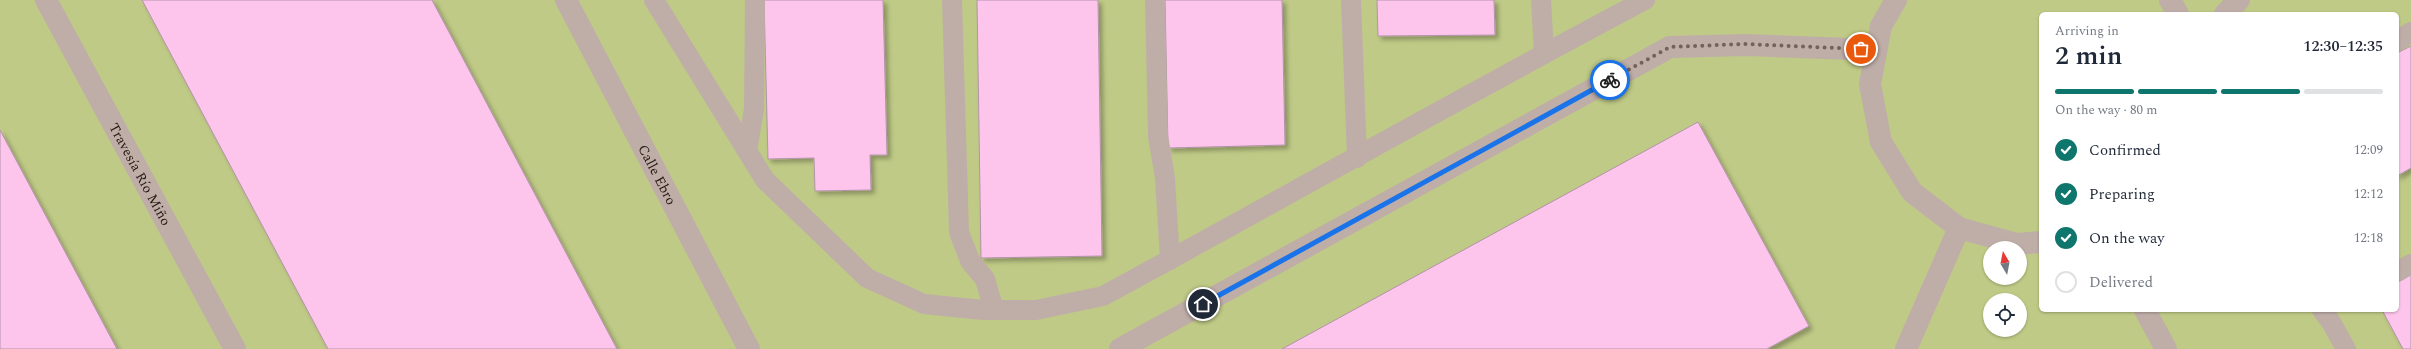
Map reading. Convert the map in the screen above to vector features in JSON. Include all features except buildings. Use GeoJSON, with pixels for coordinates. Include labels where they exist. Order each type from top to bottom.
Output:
{"type":"FeatureCollection","features":[{"type":"Feature","properties":{"kind":"street","name":"Travesía Río Miño"},"geometry":{"type":"LineString","coordinates":[[46,0],[235,349]]}},
{"type":"Feature","properties":{"kind":"street","name":"Calle Ebro"},"geometry":{"type":"LineString","coordinates":[[566,0],[749,349]]}},
{"type":"Feature","properties":{"kind":"street"},"geometry":{"type":"LineString","coordinates":[[1896,0],[1881,26],[1870,84],[1881,142],[1912,192],[1959,228],[2017,244],[2039,242]]}},
{"type":"Feature","properties":{"kind":"street"},"geometry":{"type":"LineString","coordinates":[[2170,0],[2177,12]]}},
{"type":"Feature","properties":{"kind":"street"},"geometry":{"type":"LineString","coordinates":[[2227,12],[2239,0]]}},
{"type":"Feature","properties":{"kind":"street"},"geometry":{"type":"LineString","coordinates":[[1120,349],[1670,47],[1744,44],[1876,50]]}},
{"type":"Feature","properties":{"kind":"street"},"geometry":{"type":"LineString","coordinates":[[1906,349],[1959,228]]}},
{"type":"Feature","properties":{"kind":"street"},"geometry":{"type":"LineString","coordinates":[[2146,312],[2166,349]]}},
{"type":"Feature","properties":{"kind":"lane"},"geometry":{"type":"LineString","coordinates":[[654,0],[765,180],[867,278],[924,304],[994,310],[1036,310],[1103,296],[1357,158],[1544,53],[1645,0]]}},
{"type":"Feature","properties":{"kind":"lane"},"geometry":{"type":"LineString","coordinates":[[747,151],[754,109],[754,0]]}},
{"type":"Feature","properties":{"kind":"lane"},"geometry":{"type":"LineString","coordinates":[[952,0],[959,232],[970,261],[985,279],[994,310]]}},
{"type":"Feature","properties":{"kind":"lane"},"geometry":{"type":"LineString","coordinates":[[1155,0],[1158,136],[1165,178],[1170,260]]}},
{"type":"Feature","properties":{"kind":"lane"},"geometry":{"type":"LineString","coordinates":[[1351,0],[1357,158]]}},
{"type":"Feature","properties":{"kind":"lane"},"geometry":{"type":"LineString","coordinates":[[1541,0],[1544,53]]}},
{"type":"Feature","properties":{"kind":"lane"},"geometry":{"type":"LineString","coordinates":[[2399,40],[2411,32]]}},
{"type":"Feature","properties":{"kind":"lane"},"geometry":{"type":"LineString","coordinates":[[2399,271],[2411,264]]}},
{"type":"Feature","properties":{"kind":"lane"},"geometry":{"type":"LineString","coordinates":[[2326,312],[2346,349]]}},
{"type":"Feature","properties":{"kind":"green space"},"geometry":{"type":"Polygon","coordinates":[[[0,0],[2411,0],[2411,349],[0,349],[0,0]]]}},
{"type":"Feature","properties":{"kind":"way so far"},"geometry":{"type":"LineString","coordinates":[[1610,80],[1670,47],[1744,44],[1861,49]]}},
{"type":"Feature","properties":{"kind":"route"},"geometry":{"type":"LineString","coordinates":[[1203,304],[1610,80]]}}]}
